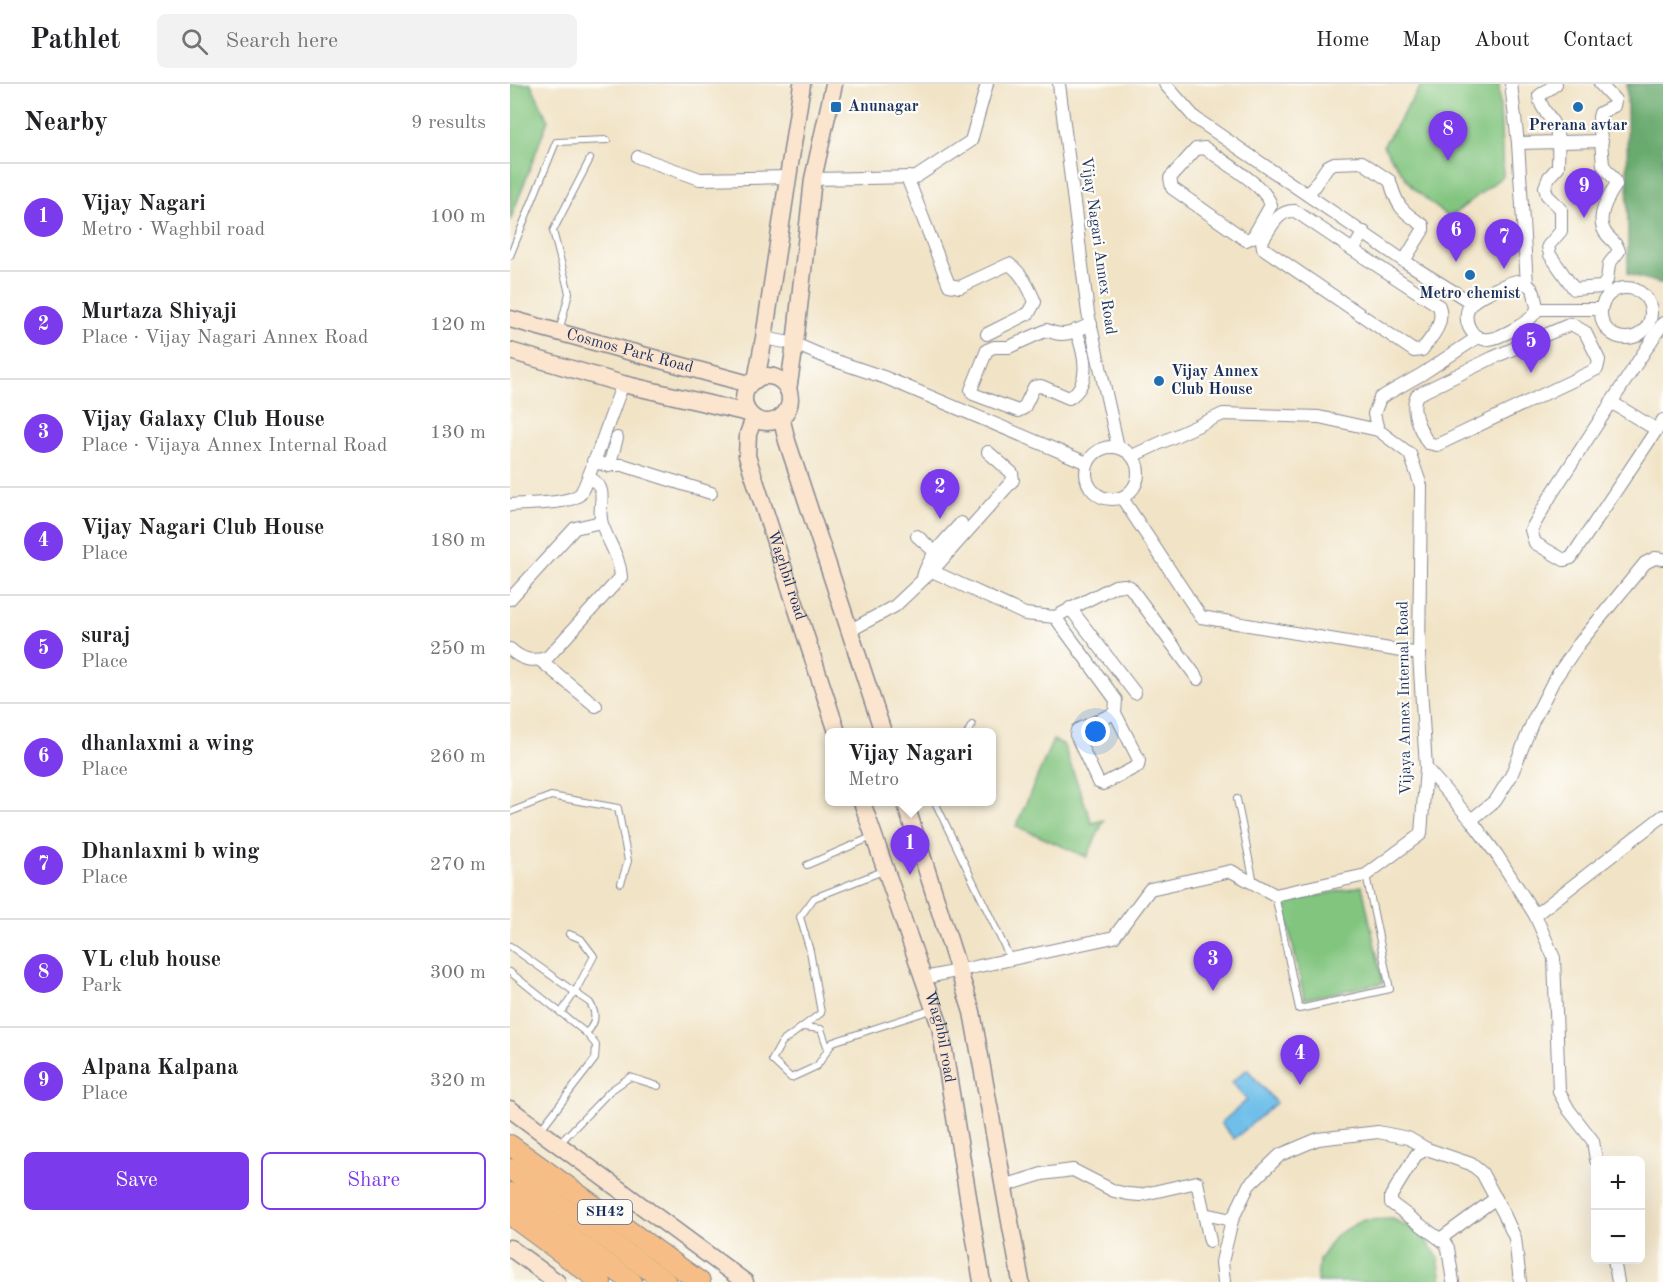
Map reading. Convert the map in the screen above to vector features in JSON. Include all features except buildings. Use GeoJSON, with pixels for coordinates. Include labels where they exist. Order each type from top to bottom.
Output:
{"type":"FeatureCollection","features":[{"type":"Feature","properties":{"kind":"main road"},"geometry":{"type":"LineString","coordinates":[[802,84],[764,338],[752,382],[744,399],[751,415],[768,422],[781,417],[789,405],[788,390],[813,179],[834,84]]}},
{"type":"Feature","properties":{"kind":"main road","name":"Cosmos Park Road"},"geometry":{"type":"LineString","coordinates":[[510,319],[752,382]]}},
{"type":"Feature","properties":{"kind":"main road","name":"Cosmos Park Road"},"geometry":{"type":"LineString","coordinates":[[510,351],[623,384],[751,415]]}},
{"type":"Feature","properties":{"kind":"main road"},"geometry":{"type":"LineString","coordinates":[[752,382],[770,377],[783,384],[788,390]]}},
{"type":"Feature","properties":{"kind":"main road","name":"Waghbil road"},"geometry":{"type":"LineString","coordinates":[[751,415],[747,456],[836,728]]}},
{"type":"Feature","properties":{"kind":"main road"},"geometry":{"type":"LineString","coordinates":[[781,417],[882,728]]}},
{"type":"Feature","properties":{"kind":"main road","name":"Waghbil road"},"geometry":{"type":"LineString","coordinates":[[864,806],[940,1026],[982,1282]]}},
{"type":"Feature","properties":{"kind":"main road"},"geometry":{"type":"LineString","coordinates":[[907,806],[972,1012],[1021,1282]]}},
{"type":"Feature","properties":{"kind":"main road"},"geometry":{"type":"LineString","coordinates":[[510,1109],[745,1282]]}},
{"type":"Feature","properties":{"kind":"main road","name":"SH42"},"geometry":{"type":"LineString","coordinates":[[510,1144],[700,1282]]}},
{"type":"Feature","properties":{"kind":"main road"},"geometry":{"type":"LineString","coordinates":[[510,1168],[666,1282]]}},
{"type":"Feature","properties":{"kind":"main road"},"geometry":{"type":"LineString","coordinates":[[510,1193],[632,1282]]}},
{"type":"Feature","properties":{"kind":"main road"},"geometry":{"type":"LineString","coordinates":[[510,1215],[601,1282]]}},
{"type":"Feature","properties":{"kind":"main road"},"geometry":{"type":"LineString","coordinates":[[510,1248],[557,1282]]}},
{"type":"Feature","properties":{"kind":"street"},"geometry":{"type":"LineString","coordinates":[[813,179],[916,177],[971,141],[987,84]]}},
{"type":"Feature","properties":{"kind":"street","name":"Vijay Nagari Annex Road"},"geometry":{"type":"LineString","coordinates":[[1059,84],[1091,324],[1118,447]]}},
{"type":"Feature","properties":{"kind":"street"},"geometry":{"type":"LineString","coordinates":[[1165,84],[1195,118],[1365,232],[1404,261],[1472,303]]}},
{"type":"Feature","properties":{"kind":"street"},"geometry":{"type":"LineString","coordinates":[[1511,84],[1518,143],[1527,284]]}},
{"type":"Feature","properties":{"kind":"street"},"geometry":{"type":"LineString","coordinates":[[1556,84],[1539,96],[1540,103],[1555,128],[1558,141],[1558,167],[1549,177],[1545,187],[1547,195],[1561,209],[1561,231],[1548,246],[1550,255],[1574,289],[1602,287],[1607,280],[1609,264],[1620,250],[1603,228],[1603,204],[1616,185],[1615,180],[1603,165],[1600,113],[1614,106],[1615,100],[1600,84]]}},
{"type":"Feature","properties":{"kind":"street"},"geometry":{"type":"LineString","coordinates":[[1518,143],[1602,141]]}},
{"type":"Feature","properties":{"kind":"street"},"geometry":{"type":"LineString","coordinates":[[1205,148],[1257,187],[1269,198],[1271,205],[1253,237],[1245,240],[1172,188],[1170,178],[1196,149],[1205,148]]}},
{"type":"Feature","properties":{"kind":"street"},"geometry":{"type":"LineString","coordinates":[[638,157],[700,179],[788,177]]}},
{"type":"Feature","properties":{"kind":"street"},"geometry":{"type":"LineString","coordinates":[[1308,195],[1329,166],[1334,163],[1362,162],[1390,181],[1394,196],[1404,213],[1423,225],[1423,230],[1404,261]]}},
{"type":"Feature","properties":{"kind":"street"},"geometry":{"type":"LineString","coordinates":[[1257,187],[1270,169]]}},
{"type":"Feature","properties":{"kind":"street"},"geometry":{"type":"LineString","coordinates":[[906,177],[949,285],[960,287],[1009,264],[1017,270],[1030,291],[1035,302],[1029,313],[987,334]]}},
{"type":"Feature","properties":{"kind":"street"},"geometry":{"type":"LineString","coordinates":[[1295,211],[1353,250],[1439,306],[1442,314],[1441,323],[1422,350],[1414,351],[1386,332],[1263,248],[1262,241],[1281,213],[1295,211]]}},
{"type":"Feature","properties":{"kind":"street"},"geometry":{"type":"LineString","coordinates":[[1353,250],[1365,232]]}},
{"type":"Feature","properties":{"kind":"street"},"geometry":{"type":"LineString","coordinates":[[1378,430],[1374,414],[1380,398],[1481,338],[1497,338],[1533,317],[1537,309],[1534,290],[1527,284],[1517,281],[1507,283],[1472,303],[1467,312],[1470,330],[1481,338],[1492,358]]}},
{"type":"Feature","properties":{"kind":"street"},"geometry":{"type":"LineString","coordinates":[[1611,402],[1660,425],[1571,558],[1564,560],[1534,543],[1531,530],[1611,402],[1650,333],[1651,308],[1646,297],[1637,290],[1626,288],[1614,291],[1606,298],[1601,309],[1601,320],[1606,330],[1615,337],[1626,339],[1637,337],[1650,333],[1663,323]]}},
{"type":"Feature","properties":{"kind":"street"},"geometry":{"type":"LineString","coordinates":[[1537,309],[1601,309]]}},
{"type":"Feature","properties":{"kind":"street"},"geometry":{"type":"LineString","coordinates":[[1076,330],[1082,346],[1086,374],[1075,394],[1069,398],[1041,386],[1034,387],[1024,408],[1018,411],[973,394],[970,390],[987,350],[994,347],[1009,347],[1047,330],[1056,335],[1067,334],[1076,330],[1091,324]]}},
{"type":"Feature","properties":{"kind":"street"},"geometry":{"type":"LineString","coordinates":[[1571,324],[1585,332],[1599,360],[1597,369],[1437,445],[1428,443],[1418,426],[1414,401],[1417,396],[1422,391],[1492,358],[1571,324]]}},
{"type":"Feature","properties":{"kind":"street"},"geometry":{"type":"LineString","coordinates":[[764,338],[795,344],[830,359],[886,378],[1087,463]]}},
{"type":"Feature","properties":{"kind":"street"},"geometry":{"type":"LineString","coordinates":[[510,505],[567,500],[580,495],[590,477],[593,461],[623,384]]}},
{"type":"Feature","properties":{"kind":"street","name":"Vijaya Annex Internal Road"},"geometry":{"type":"LineString","coordinates":[[1132,456],[1223,414],[1319,417],[1378,430],[1410,454],[1421,486],[1419,654],[1426,768],[1421,834],[1366,875],[1275,895]]}},
{"type":"Feature","properties":{"kind":"street"},"geometry":{"type":"LineString","coordinates":[[609,466],[617,438]]}},
{"type":"Feature","properties":{"kind":"street"},"geometry":{"type":"LineString","coordinates":[[1118,447],[1132,456],[1139,471],[1134,487],[1122,498],[1105,499],[1092,490],[1085,476],[1087,463],[1101,448],[1118,447]]}},
{"type":"Feature","properties":{"kind":"street"},"geometry":{"type":"LineString","coordinates":[[849,631],[895,606],[1013,480],[1012,472],[988,452]]}},
{"type":"Feature","properties":{"kind":"street"},"geometry":{"type":"LineString","coordinates":[[593,461],[609,466],[623,465],[711,493]]}},
{"type":"Feature","properties":{"kind":"street"},"geometry":{"type":"LineString","coordinates":[[510,649],[520,658],[535,661],[548,658],[621,577],[620,565],[601,522],[602,490],[598,482],[590,477]]}},
{"type":"Feature","properties":{"kind":"street"},"geometry":{"type":"LineString","coordinates":[[1122,498],[1201,617],[1419,654]]}},
{"type":"Feature","properties":{"kind":"street"},"geometry":{"type":"LineString","coordinates":[[510,599],[575,528],[601,522]]}},
{"type":"Feature","properties":{"kind":"street"},"geometry":{"type":"LineString","coordinates":[[927,574],[926,564],[961,523]]}},
{"type":"Feature","properties":{"kind":"street"},"geometry":{"type":"LineString","coordinates":[[917,536],[935,552]]}},
{"type":"Feature","properties":{"kind":"street"},"geometry":{"type":"LineString","coordinates":[[1471,820],[1496,800],[1511,776],[1533,721],[1554,680],[1578,645],[1645,563],[1659,558],[1663,547]]}},
{"type":"Feature","properties":{"kind":"street"},"geometry":{"type":"LineString","coordinates":[[927,574],[1025,614],[1055,617],[1115,586],[1130,587],[1197,679]]}},
{"type":"Feature","properties":{"kind":"street"},"geometry":{"type":"LineString","coordinates":[[1070,608],[1135,693]]}},
{"type":"Feature","properties":{"kind":"street"},"geometry":{"type":"LineString","coordinates":[[1055,617],[1116,700],[1115,713],[1138,760],[1138,766],[1103,784],[1098,782],[1076,735],[1077,730],[1115,713]]}},
{"type":"Feature","properties":{"kind":"street"},"geometry":{"type":"LineString","coordinates":[[540,660],[596,706]]}},
{"type":"Feature","properties":{"kind":"street"},"geometry":{"type":"LineString","coordinates":[[1426,768],[1471,820],[1497,855],[1535,915],[1554,958],[1559,1092],[1569,1110],[1593,1141],[1595,1156]]}},
{"type":"Feature","properties":{"kind":"street"},"geometry":{"type":"LineString","coordinates":[[1535,915],[1663,816]]}},
{"type":"Feature","properties":{"kind":"street"},"geometry":{"type":"LineString","coordinates":[[924,978],[1114,937],[1150,889],[1231,871],[1275,895]]}},
{"type":"Feature","properties":{"kind":"street"},"geometry":{"type":"LineString","coordinates":[[1224,1282],[1222,1263],[1232,1220],[1249,1185],[1280,1155],[1318,1139],[1378,1132],[1408,1138],[1427,1149],[1471,1164],[1482,1173],[1515,1238],[1520,1282]]}},
{"type":"Feature","properties":{"kind":"street"},"geometry":{"type":"LineString","coordinates":[[1427,1149],[1416,1155],[1391,1196],[1391,1203],[1440,1239],[1448,1248],[1453,1282]]}},
{"type":"Feature","properties":{"kind":"street"},"geometry":{"type":"LineString","coordinates":[[1004,1186],[1042,1174],[1073,1170],[1114,1191],[1128,1194],[1140,1195],[1197,1182],[1210,1240]]}},
{"type":"Feature","properties":{"kind":"street"},"geometry":{"type":"LineString","coordinates":[[1440,1239],[1496,1198]]}},
{"type":"Feature","properties":{"kind":"street"},"geometry":{"type":"LineString","coordinates":[[1204,1214],[1232,1220]]}},
{"type":"Feature","properties":{"kind":"street"},"geometry":{"type":"LineString","coordinates":[[1615,1264],[1618,1282]]}},
{"type":"Feature","properties":{"kind":"lane"},"geometry":{"type":"LineString","coordinates":[[510,256],[556,142],[607,140]]}},
{"type":"Feature","properties":{"kind":"lane"},"geometry":{"type":"LineString","coordinates":[[559,333],[569,293],[554,231],[590,159]]}},
{"type":"Feature","properties":{"kind":"lane"},"geometry":{"type":"LineString","coordinates":[[510,812],[551,795],[618,808],[628,861],[621,883]]}},
{"type":"Feature","properties":{"kind":"lane"},"geometry":{"type":"LineString","coordinates":[[1237,799],[1255,884]]}},
{"type":"Feature","properties":{"kind":"lane"},"geometry":{"type":"LineString","coordinates":[[937,806],[1010,958]]}},
{"type":"Feature","properties":{"kind":"lane"},"geometry":{"type":"LineString","coordinates":[[807,865],[874,836]]}},
{"type":"Feature","properties":{"kind":"lane"},"geometry":{"type":"LineString","coordinates":[[886,869],[814,898],[800,917],[810,951],[821,1013],[782,1042],[772,1060],[791,1078],[817,1066],[833,1042],[934,1009]]}},
{"type":"Feature","properties":{"kind":"lane"},"geometry":{"type":"LineString","coordinates":[[1275,895],[1299,1009],[1390,989],[1366,875]]}},
{"type":"Feature","properties":{"kind":"lane"},"geometry":{"type":"LineString","coordinates":[[561,1013],[594,956],[581,939],[569,934]]}},
{"type":"Feature","properties":{"kind":"lane"},"geometry":{"type":"LineString","coordinates":[[510,946],[590,1003],[596,1012],[593,1027],[586,1033]]}},
{"type":"Feature","properties":{"kind":"lane"},"geometry":{"type":"LineString","coordinates":[[510,972],[586,1033],[596,1045],[596,1059],[540,1130]]}},
{"type":"Feature","properties":{"kind":"lane"},"geometry":{"type":"LineString","coordinates":[[803,1027],[821,1029],[828,1049]]}},
{"type":"Feature","properties":{"kind":"lane"},"geometry":{"type":"LineString","coordinates":[[559,1144],[610,1091],[630,1077],[658,1086]]}},
{"type":"Feature","properties":{"kind":"green space"},"geometry":{"type":"Polygon","coordinates":[[[510,84],[531,84],[548,120],[510,221],[510,84]]]}},
{"type":"Feature","properties":{"kind":"green space"},"geometry":{"type":"Polygon","coordinates":[[[1422,84],[1499,84],[1503,176],[1449,218],[1412,187],[1383,146],[1422,84]]]}},
{"type":"Feature","properties":{"kind":"green space"},"geometry":{"type":"Polygon","coordinates":[[[1627,84],[1663,84],[1663,284],[1628,274],[1627,84]]]}},
{"type":"Feature","properties":{"kind":"green space"},"geometry":{"type":"Polygon","coordinates":[[[1053,740],[1063,744],[1092,823],[1104,820],[1087,857],[1016,826],[1053,740]]]}},
{"type":"Feature","properties":{"kind":"green space"},"geometry":{"type":"Polygon","coordinates":[[[1362,886],[1383,983],[1304,999],[1284,903],[1362,886]]]}},
{"type":"Feature","properties":{"kind":"green space"},"geometry":{"type":"Polygon","coordinates":[[[1393,1219],[1421,1233],[1438,1257],[1442,1282],[1317,1282],[1319,1260],[1336,1235],[1363,1220],[1393,1219]]]}},
{"type":"Feature","properties":{"kind":"water"},"geometry":{"type":"Polygon","coordinates":[[[1247,1069],[1276,1103],[1234,1139],[1221,1123],[1247,1100],[1232,1082],[1247,1069]]]}},
{"type":"Feature","properties":{"kind":"place","name":"Anunagar"},"geometry":{"type":"Point","coordinates":[836,107]}},
{"type":"Feature","properties":{"kind":"place","name":"Prerana avtar"},"geometry":{"type":"Point","coordinates":[1578,107]}},
{"type":"Feature","properties":{"kind":"place","name":"VL club house"},"geometry":{"type":"Point","coordinates":[1448,161]}},
{"type":"Feature","properties":{"kind":"place","name":"Alpana Kalpana"},"geometry":{"type":"Point","coordinates":[1584,218]}},
{"type":"Feature","properties":{"kind":"place","name":"dhanlaxmi a wing"},"geometry":{"type":"Point","coordinates":[1456,262]}},
{"type":"Feature","properties":{"kind":"place","name":"Dhanlaxmi b wing"},"geometry":{"type":"Point","coordinates":[1504,269]}},
{"type":"Feature","properties":{"kind":"place","name":"Metro chemist"},"geometry":{"type":"Point","coordinates":[1470,275]}},
{"type":"Feature","properties":{"kind":"place","name":"suraj"},"geometry":{"type":"Point","coordinates":[1531,373]}},
{"type":"Feature","properties":{"kind":"place","name":"Vijay Annex Club House"},"geometry":{"type":"Point","coordinates":[1159,381]}},
{"type":"Feature","properties":{"kind":"place","name":"Murtaza Shiyaji"},"geometry":{"type":"Point","coordinates":[940,519]}},
{"type":"Feature","properties":{"kind":"place","name":"Vijay Nagari"},"geometry":{"type":"Point","coordinates":[910,875]}},
{"type":"Feature","properties":{"kind":"place","name":"Vijay Galaxy Club House"},"geometry":{"type":"Point","coordinates":[1213,991]}},
{"type":"Feature","properties":{"kind":"place","name":"Vijay Nagari Club House"},"geometry":{"type":"Point","coordinates":[1300,1085]}}]}
